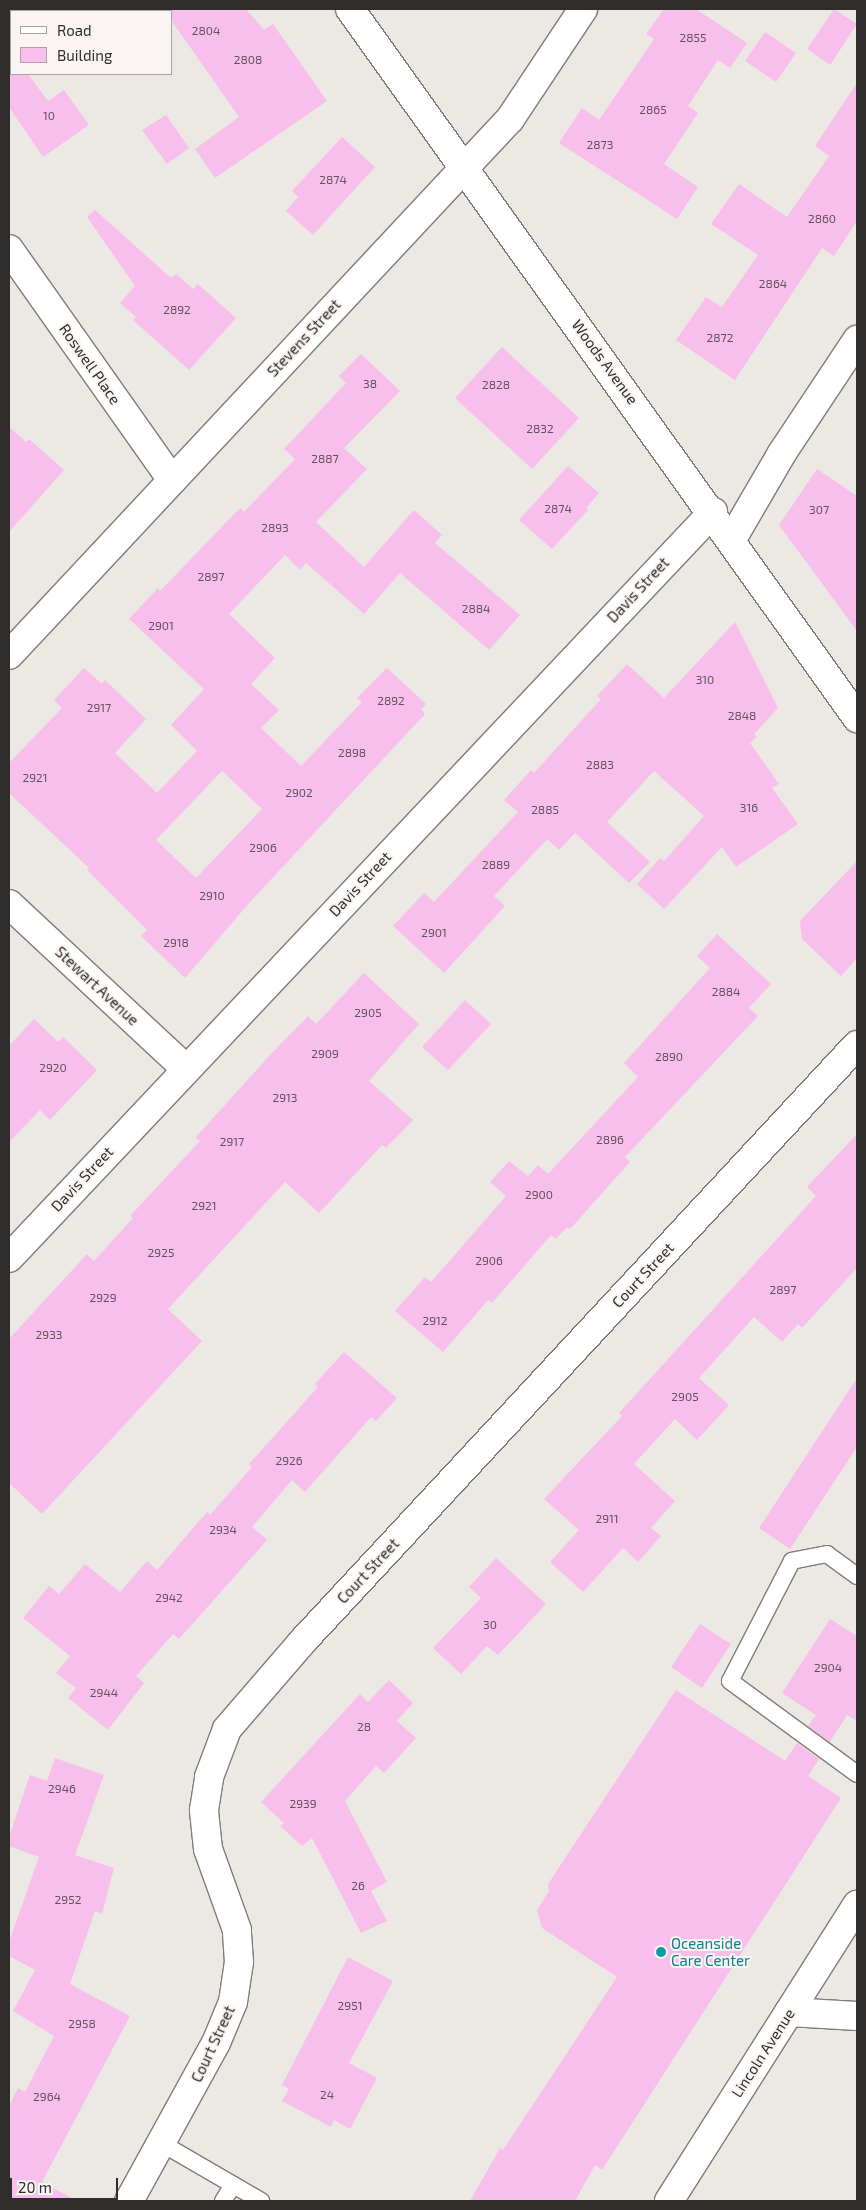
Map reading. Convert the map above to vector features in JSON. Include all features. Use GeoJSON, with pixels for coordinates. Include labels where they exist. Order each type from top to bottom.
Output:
{"type":"FeatureCollection","features":[{"type":"Feature","properties":{"kind":"street","name":"Woods Avenue"},"geometry":{"type":"LineString","coordinates":[[350,9],[713,512],[857,718]]}},
{"type":"Feature","properties":{"kind":"street","name":"Stevens Street"},"geometry":{"type":"LineString","coordinates":[[9,655],[464,165],[510,119],[583,9]]}},
{"type":"Feature","properties":{"kind":"street","name":"Roswell Place"},"geometry":{"type":"LineString","coordinates":[[9,249],[172,480]]}},
{"type":"Feature","properties":{"kind":"street"},"geometry":{"type":"LineString","coordinates":[[732,539],[782,454],[857,340]]}},
{"type":"Feature","properties":{"kind":"street","name":"Davis Street"},"geometry":{"type":"LineString","coordinates":[[9,1258],[185,1068],[713,512]]}},
{"type":"Feature","properties":{"kind":"street","name":"Stewart Avenue"},"geometry":{"type":"LineString","coordinates":[[9,904],[185,1068]]}},
{"type":"Feature","properties":{"kind":"street","name":"Court Street"},"geometry":{"type":"LineString","coordinates":[[129,2201],[216,2043],[233,2002],[239,1962],[237,1930],[208,1849],[204,1810],[209,1776],[227,1729],[302,1642],[857,1045]]}},
{"type":"Feature","properties":{"kind":"street","name":"Lincoln Avenue"},"geometry":{"type":"LineString","coordinates":[[669,2201],[857,1905]]}},
{"type":"Feature","properties":{"kind":"street"},"geometry":{"type":"LineString","coordinates":[[789,2012],[857,2016]]}},
{"type":"Feature","properties":{"kind":"lane"},"geometry":{"type":"LineString","coordinates":[[857,1576],[827,1554],[792,1561],[730,1681],[857,1774]]}},
{"type":"Feature","properties":{"kind":"lane"},"geometry":{"type":"LineString","coordinates":[[161,2143],[261,2201]]}},
{"type":"Feature","properties":{"kind":"lane"},"geometry":{"type":"LineString","coordinates":[[223,2201],[233,2185]]}},
{"type":"Feature","properties":{"kind":"building"},"geometry":{"type":"Polygon","coordinates":[[[163,9],[246,9],[264,30],[273,24],[327,101],[215,178],[195,149],[239,117],[172,21],[172,10],[163,9]]]}},
{"type":"Feature","properties":{"kind":"building"},"geometry":{"type":"Polygon","coordinates":[[[664,9],[696,9],[747,43],[730,68],[718,60],[688,106],[698,113],[664,164],[698,187],[677,219],[559,143],[582,108],[599,120],[654,39],[646,34],[664,9]]]}},
{"type":"Feature","properties":{"kind":"building"},"geometry":{"type":"Polygon","coordinates":[[[834,9],[857,24],[830,65],[807,49],[834,9]]]}},
{"type":"Feature","properties":{"kind":"building"},"geometry":{"type":"Polygon","coordinates":[[[765,32],[796,53],[776,82],[745,61],[765,32]]]}},
{"type":"Feature","properties":{"kind":"building"},"geometry":{"type":"Polygon","coordinates":[[[9,46],[10,75],[29,75],[48,101],[64,90],[89,125],[43,157],[9,107],[9,46]]]}},
{"type":"Feature","properties":{"kind":"building"},"geometry":{"type":"Polygon","coordinates":[[[857,83],[857,221],[834,256],[822,248],[735,380],[676,340],[706,297],[722,307],[758,255],[711,224],[739,184],[787,217],[829,156],[815,146],[857,83]]]}},
{"type":"Feature","properties":{"kind":"building"},"geometry":{"type":"Polygon","coordinates":[[[166,115],[189,148],[167,164],[142,130],[166,115]]]}},
{"type":"Feature","properties":{"kind":"building"},"geometry":{"type":"Polygon","coordinates":[[[342,137],[375,167],[313,235],[286,211],[298,197],[292,191],[342,137]]]}},
{"type":"Feature","properties":{"kind":"building"},"geometry":{"type":"Polygon","coordinates":[[[95,210],[171,278],[176,274],[193,289],[198,284],[236,318],[189,370],[133,320],[136,317],[120,303],[135,286],[87,217],[95,210]]]}},
{"type":"Feature","properties":{"kind":"building"},"geometry":{"type":"Polygon","coordinates":[[[502,347],[579,418],[532,469],[455,398],[502,347]]]}},
{"type":"Feature","properties":{"kind":"building"},"geometry":{"type":"Polygon","coordinates":[[[361,354],[400,391],[344,448],[367,469],[316,522],[364,567],[414,510],[442,535],[435,543],[520,615],[489,650],[400,573],[364,614],[306,563],[300,570],[285,555],[229,614],[275,658],[251,684],[279,710],[261,728],[301,766],[362,702],[357,698],[387,668],[426,704],[421,709],[425,714],[250,902],[185,978],[141,936],[147,930],[87,870],[89,868],[9,793],[9,763],[62,708],[54,700],[84,668],[102,684],[105,680],[146,719],[115,753],[157,793],[197,751],[171,725],[204,689],[129,619],[158,588],[160,591],[240,508],[244,512],[295,459],[284,449],[346,383],[339,376],[361,354]],[[222,771],[156,840],[196,878],[262,809],[222,771]]]}},
{"type":"Feature","properties":{"kind":"building"},"geometry":{"type":"Polygon","coordinates":[[[9,427],[26,442],[29,439],[64,470],[9,532],[9,427]]]}},
{"type":"Feature","properties":{"kind":"building"},"geometry":{"type":"Polygon","coordinates":[[[568,466],[599,493],[586,508],[588,510],[552,549],[519,520],[568,466]]]}},
{"type":"Feature","properties":{"kind":"building"},"geometry":{"type":"Polygon","coordinates":[[[817,469],[857,496],[857,631],[779,525],[817,469]]]}},
{"type":"Feature","properties":{"kind":"building"},"geometry":{"type":"Polygon","coordinates":[[[735,622],[778,708],[754,734],[757,736],[750,743],[779,784],[772,788],[798,824],[736,867],[722,847],[664,909],[637,884],[660,858],[664,861],[704,816],[654,771],[607,822],[650,862],[629,883],[575,833],[559,850],[547,839],[494,896],[505,906],[444,973],[393,926],[424,893],[434,902],[518,812],[504,800],[531,770],[534,773],[601,699],[597,696],[627,664],[664,698],[735,622]]]}},
{"type":"Feature","properties":{"kind":"building"},"geometry":{"type":"Polygon","coordinates":[[[857,861],[857,958],[841,976],[802,939],[800,921],[857,861]]]}},
{"type":"Feature","properties":{"kind":"building"},"geometry":{"type":"Polygon","coordinates":[[[717,934],[771,984],[749,1008],[758,1016],[625,1157],[630,1162],[570,1229],[567,1227],[556,1239],[551,1235],[492,1303],[488,1300],[443,1352],[395,1311],[425,1277],[431,1282],[506,1196],[490,1182],[509,1161],[528,1176],[538,1165],[548,1174],[638,1077],[624,1063],[710,968],[697,956],[717,934]]]}},
{"type":"Feature","properties":{"kind":"building"},"geometry":{"type":"Polygon","coordinates":[[[364,973],[419,1024],[369,1081],[413,1120],[386,1148],[382,1145],[319,1213],[285,1182],[168,1309],[202,1341],[42,1514],[9,1483],[9,1339],[87,1254],[94,1261],[133,1218],[130,1216],[200,1141],[196,1137],[270,1055],[308,1016],[316,1024],[364,973]]]}},
{"type":"Feature","properties":{"kind":"building"},"geometry":{"type":"Polygon","coordinates":[[[465,1000],[491,1024],[448,1070],[422,1047],[465,1000]]]}},
{"type":"Feature","properties":{"kind":"building"},"geometry":{"type":"Polygon","coordinates":[[[34,1019],[58,1042],[63,1037],[97,1070],[50,1120],[40,1110],[9,1142],[9,1046],[34,1019]]]}},
{"type":"Feature","properties":{"kind":"building"},"geometry":{"type":"Polygon","coordinates":[[[857,1134],[857,1268],[802,1328],[798,1324],[782,1342],[754,1317],[699,1378],[729,1405],[697,1440],[675,1419],[634,1464],[675,1501],[651,1528],[661,1536],[638,1562],[623,1548],[583,1592],[550,1562],[579,1530],[544,1499],[622,1416],[619,1413],[816,1196],[807,1187],[857,1134]]]}},
{"type":"Feature","properties":{"kind":"building"},"geometry":{"type":"Polygon","coordinates":[[[344,1352],[397,1398],[376,1421],[371,1417],[305,1492],[292,1480],[252,1527],[267,1540],[179,1639],[173,1634],[136,1676],[144,1683],[108,1730],[68,1698],[76,1688],[56,1673],[70,1656],[23,1618],[49,1586],[59,1594],[85,1564],[120,1592],[147,1561],[157,1570],[207,1512],[210,1515],[252,1467],[249,1464],[318,1387],[315,1384],[344,1352]]]}},
{"type":"Feature","properties":{"kind":"building"},"geometry":{"type":"Polygon","coordinates":[[[857,1378],[857,1447],[790,1549],[759,1528],[857,1378]]]}},
{"type":"Feature","properties":{"kind":"building"},"geometry":{"type":"Polygon","coordinates":[[[496,1558],[546,1604],[498,1655],[487,1646],[461,1674],[433,1648],[481,1598],[469,1587],[496,1558]]]}},
{"type":"Feature","properties":{"kind":"building"},"geometry":{"type":"Polygon","coordinates":[[[830,1619],[857,1636],[857,1721],[847,1715],[830,1742],[808,1726],[816,1715],[782,1693],[830,1619]]]}},
{"type":"Feature","properties":{"kind":"building"},"geometry":{"type":"Polygon","coordinates":[[[700,1624],[731,1644],[702,1688],[671,1667],[700,1624]]]}},
{"type":"Feature","properties":{"kind":"building"},"geometry":{"type":"Polygon","coordinates":[[[389,1680],[413,1703],[397,1721],[416,1738],[384,1773],[376,1766],[345,1801],[387,1882],[371,1891],[387,1921],[361,1933],[312,1838],[302,1846],[280,1826],[284,1823],[261,1802],[360,1694],[368,1702],[389,1680]]]}},
{"type":"Feature","properties":{"kind":"building","name":"Oceanside Care Center"},"geometry":{"type":"Polygon","coordinates":[[[676,1690],[785,1761],[797,1743],[819,1759],[808,1776],[841,1798],[602,2170],[595,2165],[575,2201],[470,2201],[500,2148],[503,2150],[617,1977],[542,1928],[537,1910],[549,1891],[548,1884],[676,1690]]]}},
{"type":"Feature","properties":{"kind":"building"},"geometry":{"type":"Polygon","coordinates":[[[55,1758],[104,1775],[75,1855],[114,1868],[102,1914],[95,1911],[70,1984],[130,2016],[42,2182],[77,2201],[9,2201],[9,2106],[18,2088],[25,2092],[54,2036],[13,2011],[35,1970],[9,1956],[9,1942],[39,1857],[9,1846],[9,1837],[30,1775],[47,1781],[55,1758]]]}},
{"type":"Feature","properties":{"kind":"building"},"geometry":{"type":"Polygon","coordinates":[[[348,1957],[393,1981],[349,2063],[377,2078],[350,2129],[334,2120],[331,2127],[282,2101],[289,2089],[282,2085],[348,1957]]]}},
{"type":"Feature","properties":{"kind":"place","name":"Oceanside Care Center"},"geometry":{"type":"Point","coordinates":[661,1952]}}]}
